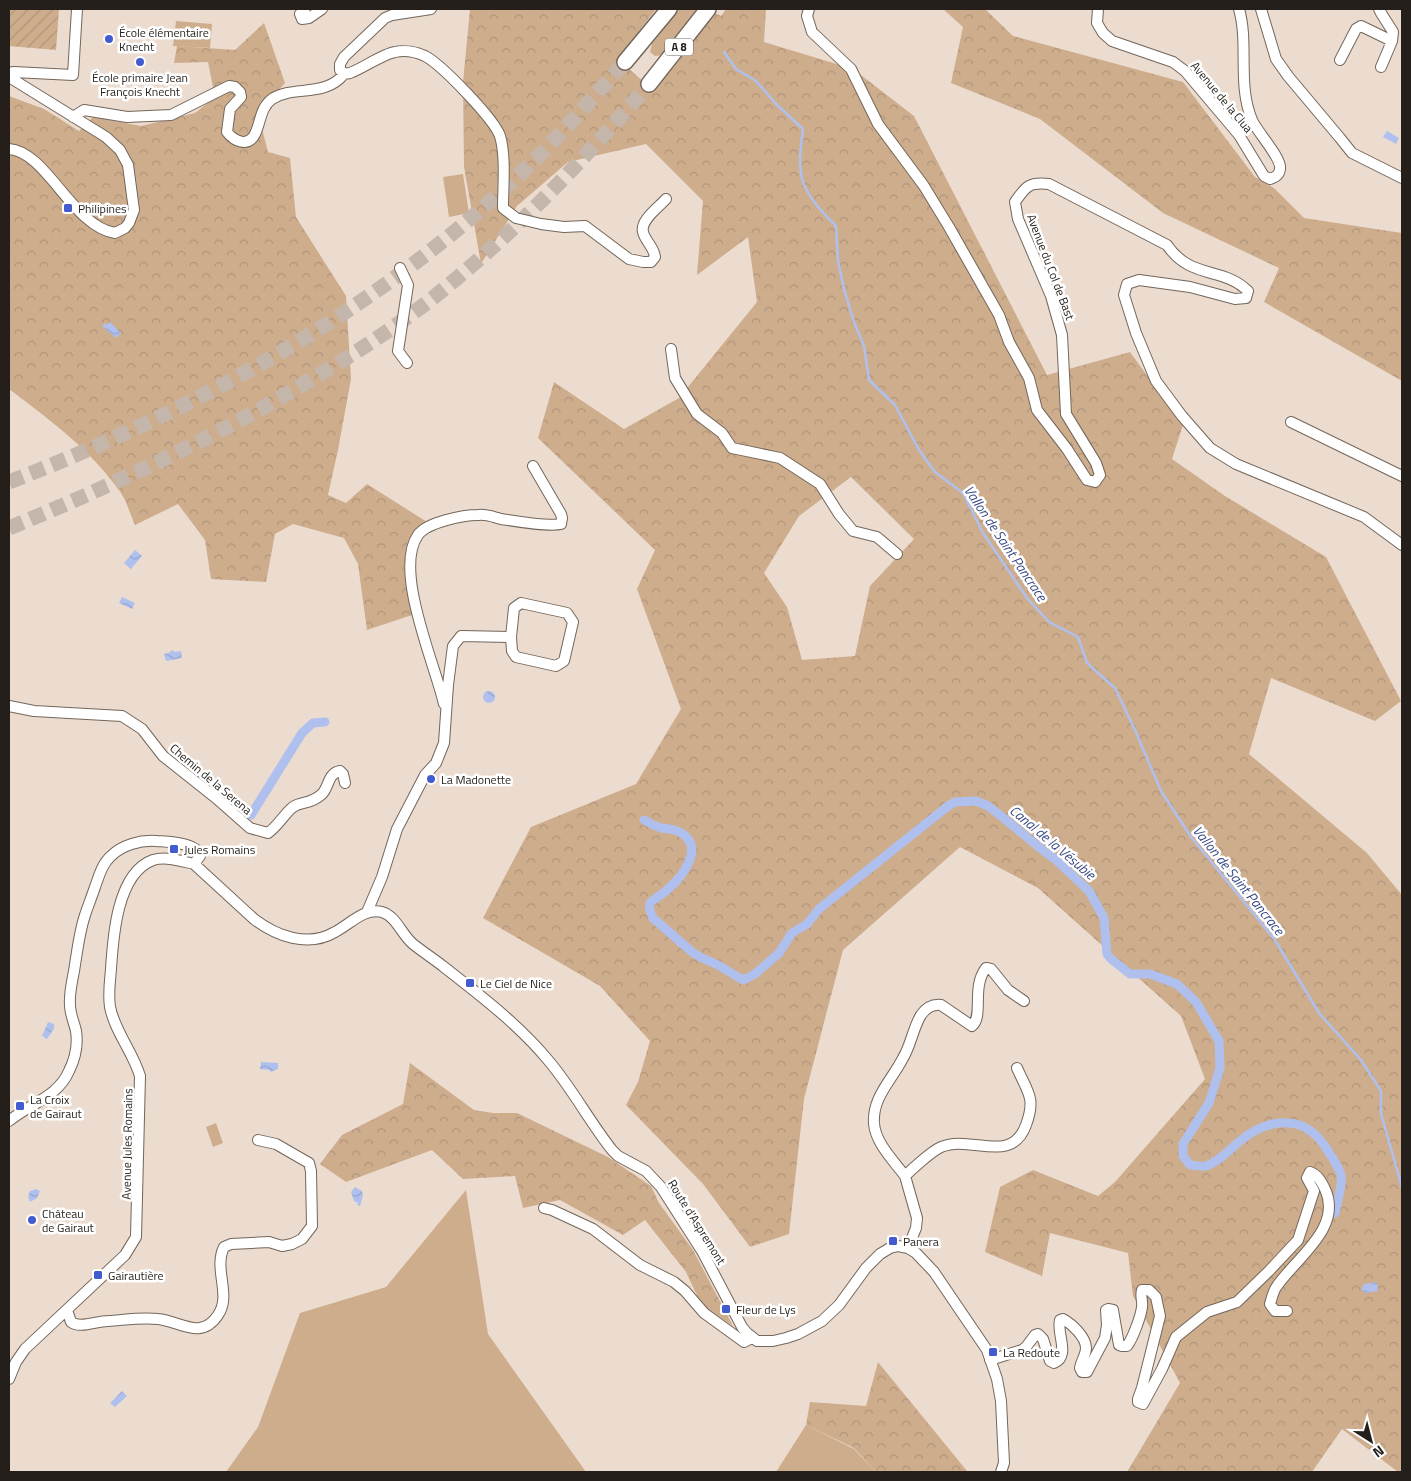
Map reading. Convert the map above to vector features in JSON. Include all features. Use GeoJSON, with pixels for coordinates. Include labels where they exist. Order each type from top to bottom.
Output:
{"type":"FeatureCollection","features":[{"type":"Feature","properties":{"kind":"highway","name":"A 8"},"geometry":{"type":"LineString","coordinates":[[625,62],[669,9]]}},
{"type":"Feature","properties":{"kind":"highway","name":"A 8"},"geometry":{"type":"LineString","coordinates":[[649,84],[708,9]]}},
{"type":"Feature","properties":{"kind":"street"},"geometry":{"type":"LineString","coordinates":[[9,73],[72,75],[78,9]]}},
{"type":"Feature","properties":{"kind":"street"},"geometry":{"type":"LineString","coordinates":[[305,9],[300,14],[302,18],[308,18],[322,9]]}},
{"type":"Feature","properties":{"kind":"street"},"geometry":{"type":"LineString","coordinates":[[344,74],[340,70],[340,64],[344,57],[385,18],[392,15],[431,9]]}},
{"type":"Feature","properties":{"kind":"street","name":"Avenue du Col de Bast"},"geometry":{"type":"LineString","coordinates":[[809,9],[807,16],[812,32],[851,69],[878,124],[924,186],[949,227],[999,315],[1009,342],[1029,378],[1037,410],[1068,449],[1087,480],[1095,482],[1100,475],[1096,463],[1066,414],[1062,334],[1051,296],[1018,219],[1015,202],[1025,187],[1038,183],[1050,184],[1167,245],[1175,256],[1193,268],[1238,282],[1248,291],[1246,298],[1235,299],[1190,287],[1139,280],[1127,284],[1124,295],[1136,333],[1156,381],[1182,416],[1210,448],[1236,464],[1364,517],[1402,545]]}},
{"type":"Feature","properties":{"kind":"street","name":"Avenue de la Clua"},"geometry":{"type":"LineString","coordinates":[[1098,9],[1097,23],[1103,33],[1112,41],[1173,62],[1185,71],[1239,135],[1264,176],[1270,179],[1277,176],[1280,170],[1279,162],[1262,138],[1252,119],[1246,95],[1243,63],[1243,24],[1239,9]]}},
{"type":"Feature","properties":{"kind":"street"},"geometry":{"type":"LineString","coordinates":[[1262,9],[1276,59],[1288,76],[1352,153],[1402,178]]}},
{"type":"Feature","properties":{"kind":"street"},"geometry":{"type":"LineString","coordinates":[[1379,9],[1393,32],[1392,41],[1381,67]]}},
{"type":"Feature","properties":{"kind":"street"},"geometry":{"type":"LineString","coordinates":[[1340,60],[1356,29],[1361,26],[1392,41]]}},
{"type":"Feature","properties":{"kind":"street"},"geometry":{"type":"LineString","coordinates":[[73,117],[84,110],[127,116],[171,115],[229,86],[235,87],[240,92],[241,97],[230,108],[227,132],[232,138],[241,142],[249,141],[255,135],[261,115],[270,100],[278,96],[325,87],[338,82],[344,74],[393,52],[405,51],[422,55],[431,60],[462,87],[499,134],[502,147],[502,208],[516,218],[564,227],[585,226],[630,258],[651,262],[655,257],[654,251],[643,232],[643,226],[648,217],[666,199]]}},
{"type":"Feature","properties":{"kind":"street"},"geometry":{"type":"LineString","coordinates":[[9,78],[113,142],[120,150],[128,165],[134,210],[130,223],[115,233],[99,228],[70,202],[33,160],[19,151],[9,149]]}},
{"type":"Feature","properties":{"kind":"street"},"geometry":{"type":"LineString","coordinates":[[400,268],[408,285],[398,351],[407,363]]}},
{"type":"Feature","properties":{"kind":"street"},"geometry":{"type":"LineString","coordinates":[[671,349],[675,378],[679,385],[697,414],[722,433],[732,448],[780,458],[820,484],[839,514],[853,531],[877,537],[897,554]]}},
{"type":"Feature","properties":{"kind":"street"},"geometry":{"type":"LineString","coordinates":[[1290,422],[1402,476]]}},
{"type":"Feature","properties":{"kind":"street"},"geometry":{"type":"LineString","coordinates":[[446,712],[413,598],[410,562],[414,543],[418,534],[427,528],[464,516],[481,514],[534,523],[561,524],[561,514],[533,466]]}},
{"type":"Feature","properties":{"kind":"street"},"geometry":{"type":"LineString","coordinates":[[521,603],[567,614],[573,622],[564,661],[556,666],[516,657],[512,652],[511,637],[514,608],[521,603]]}},
{"type":"Feature","properties":{"kind":"street"},"geometry":{"type":"LineString","coordinates":[[9,1121],[18,1113],[62,1085],[71,1067],[77,1046],[70,1004],[81,930],[84,916],[101,871],[111,856],[129,845],[150,841],[169,842],[194,847],[200,856],[194,864],[259,923],[285,936],[305,940],[326,937],[368,912],[382,877],[397,829],[425,775],[436,762],[444,743],[453,646],[461,636],[511,637]]}},
{"type":"Feature","properties":{"kind":"street","name":"Chemin de la Serena"},"geometry":{"type":"LineString","coordinates":[[9,706],[34,711],[122,716],[142,729],[163,756],[250,828],[268,833],[277,827],[294,807],[314,801],[321,795],[335,772],[343,774],[345,783]]}},
{"type":"Feature","properties":{"kind":"street","name":"Avenue Jules Romains"},"geometry":{"type":"LineString","coordinates":[[9,1379],[16,1362],[26,1349],[125,1255],[136,1237],[140,1076],[137,1064],[117,1028],[110,1008],[109,994],[114,931],[119,909],[131,880],[140,869],[153,860],[175,859],[194,864]]}},
{"type":"Feature","properties":{"kind":"street","name":"Route d'Aspremont"},"geometry":{"type":"LineString","coordinates":[[368,912],[382,912],[388,915],[411,943],[511,1020],[548,1059],[612,1150],[618,1156],[646,1171],[661,1187],[702,1251],[742,1327],[752,1338]]}},
{"type":"Feature","properties":{"kind":"street"},"geometry":{"type":"LineString","coordinates":[[908,1248],[916,1228],[917,1218],[906,1176],[880,1142],[874,1122],[875,1108],[884,1088],[903,1059],[921,1015],[928,1008],[934,1005],[940,1006],[972,1026],[976,1023],[978,1017],[977,990],[981,974],[986,968],[991,969],[1008,990],[1024,1001]]}},
{"type":"Feature","properties":{"kind":"street"},"geometry":{"type":"LineString","coordinates":[[906,1176],[940,1147],[956,1143],[1001,1148],[1010,1146],[1022,1135],[1030,1113],[1032,1100],[1017,1068]]}},
{"type":"Feature","properties":{"kind":"street"},"geometry":{"type":"LineString","coordinates":[[67,1310],[71,1322],[79,1325],[97,1321],[159,1319],[192,1328],[213,1322],[223,1304],[224,1295],[220,1267],[224,1247],[231,1244],[269,1242],[282,1246],[292,1244],[306,1235],[312,1226],[309,1163],[276,1144],[258,1140]]}},
{"type":"Feature","properties":{"kind":"street"},"geometry":{"type":"LineString","coordinates":[[990,1360],[1022,1350],[1037,1334],[1043,1339],[1050,1361],[1057,1362],[1062,1352],[1059,1325],[1060,1320],[1063,1319],[1070,1323],[1084,1339],[1086,1350],[1080,1368],[1082,1372],[1087,1372],[1105,1338],[1107,1325],[1106,1310],[1113,1310],[1119,1345],[1127,1346],[1142,1308],[1142,1290],[1150,1290],[1156,1297],[1160,1316],[1138,1399],[1138,1402],[1143,1404],[1176,1336],[1207,1312],[1237,1302],[1269,1272],[1298,1240],[1314,1191],[1307,1178],[1310,1172],[1315,1174],[1321,1181],[1328,1196],[1329,1216],[1323,1231],[1275,1288],[1270,1304],[1275,1311],[1287,1310]]}},
{"type":"Feature","properties":{"kind":"street"},"geometry":{"type":"LineString","coordinates":[[544,1208],[593,1229],[640,1265],[674,1282],[685,1291],[704,1313],[744,1342],[752,1338],[764,1342],[773,1341],[798,1334],[812,1327],[822,1321],[839,1305],[866,1268],[880,1254],[898,1246],[908,1248],[916,1253],[934,1272],[981,1340],[990,1360],[1001,1401],[1004,1463],[1001,1472]]}},
{"type":"Feature","properties":{"kind":"green space"},"geometry":{"type":"Polygon","coordinates":[[[9,9],[59,9],[56,50],[9,46],[9,9]]]}},
{"type":"Feature","properties":{"kind":"green space"},"geometry":{"type":"Polygon","coordinates":[[[470,9],[656,9],[618,59],[654,91],[715,13],[721,16],[726,9],[766,9],[764,42],[853,69],[914,116],[1047,375],[1130,352],[1183,425],[1172,459],[1225,496],[1326,557],[1401,701],[1375,721],[1271,678],[1249,754],[1367,853],[1402,895],[1402,1472],[1398,1472],[1342,1429],[1312,1472],[1127,1472],[1180,1383],[1133,1296],[1128,1253],[1050,1233],[1042,1276],[985,1252],[1000,1187],[1033,1170],[1098,1196],[1115,1182],[1205,1079],[1181,1016],[1038,888],[960,847],[843,950],[804,1099],[789,1234],[750,1247],[703,1184],[626,1105],[638,1082],[650,1041],[600,986],[483,918],[531,827],[636,784],[681,709],[637,589],[655,550],[538,438],[554,382],[624,429],[679,398],[757,302],[748,237],[697,275],[703,201],[646,144],[568,162],[517,206],[481,264],[464,167],[463,82],[470,9]],[[851,477],[799,516],[764,573],[787,607],[802,660],[855,656],[870,586],[914,539],[851,477]]]}},
{"type":"Feature","properties":{"kind":"green space"},"geometry":{"type":"Polygon","coordinates":[[[679,9],[700,9],[664,55],[655,56],[650,52],[652,44],[679,9]]]}},
{"type":"Feature","properties":{"kind":"green space"},"geometry":{"type":"Polygon","coordinates":[[[943,9],[985,9],[1013,36],[1183,82],[1255,177],[1274,188],[1304,218],[1402,233],[1402,381],[1264,302],[1279,268],[1163,213],[1040,119],[951,83],[963,27],[943,9]]]}},
{"type":"Feature","properties":{"kind":"green space"},"geometry":{"type":"Polygon","coordinates":[[[176,21],[212,24],[210,48],[173,46],[176,21]]]}},
{"type":"Feature","properties":{"kind":"green space"},"geometry":{"type":"Polygon","coordinates":[[[264,23],[285,83],[258,113],[268,152],[290,158],[296,217],[346,296],[351,379],[328,495],[346,503],[367,484],[427,522],[404,566],[415,614],[367,630],[358,564],[344,538],[293,524],[275,534],[266,582],[211,579],[205,540],[178,504],[135,525],[121,493],[97,463],[69,436],[9,389],[9,96],[44,109],[79,131],[93,117],[141,126],[195,113],[215,97],[208,62],[174,63],[177,46],[235,50],[264,23]]]}},
{"type":"Feature","properties":{"kind":"green space"},"geometry":{"type":"Polygon","coordinates":[[[463,174],[469,213],[449,217],[443,177],[463,174]]]}},
{"type":"Feature","properties":{"kind":"green space"},"geometry":{"type":"Polygon","coordinates":[[[410,1063],[474,1110],[493,1113],[517,1113],[608,1157],[651,1186],[659,1203],[693,1250],[733,1326],[701,1304],[686,1272],[645,1220],[623,1235],[560,1200],[523,1208],[515,1176],[463,1179],[432,1150],[346,1182],[320,1164],[342,1135],[403,1104],[410,1063]]]}},
{"type":"Feature","properties":{"kind":"green space"},"geometry":{"type":"Polygon","coordinates":[[[216,1123],[223,1143],[213,1147],[206,1127],[216,1123]]]}},
{"type":"Feature","properties":{"kind":"green space"},"geometry":{"type":"Polygon","coordinates":[[[466,1190],[488,1334],[586,1472],[226,1472],[258,1427],[300,1313],[386,1287],[466,1190]]]}},
{"type":"Feature","properties":{"kind":"green space"},"geometry":{"type":"Polygon","coordinates":[[[878,1362],[967,1471],[989,1472],[876,1472],[854,1448],[806,1425],[810,1402],[866,1406],[878,1362]]]}},
{"type":"Feature","properties":{"kind":"green space"},"geometry":{"type":"Polygon","coordinates":[[[806,1425],[854,1449],[876,1472],[776,1472],[806,1425]]]}},
{"type":"Feature","properties":{"kind":"water"},"geometry":{"type":"Polygon","coordinates":[[[1387,131],[1399,138],[1396,144],[1383,137],[1387,131]]]}},
{"type":"Feature","properties":{"kind":"water"},"geometry":{"type":"Polygon","coordinates":[[[110,322],[121,333],[116,338],[102,326],[110,322]]]}},
{"type":"Feature","properties":{"kind":"water"},"geometry":{"type":"Polygon","coordinates":[[[135,550],[142,556],[131,569],[124,563],[135,550]]]}},
{"type":"Feature","properties":{"kind":"water"},"geometry":{"type":"Polygon","coordinates":[[[122,597],[135,603],[132,609],[119,603],[122,597]]]}},
{"type":"Feature","properties":{"kind":"water"},"geometry":{"type":"Polygon","coordinates":[[[172,650],[175,652],[181,651],[182,658],[166,661],[164,654],[172,650]]]}},
{"type":"Feature","properties":{"kind":"water"},"geometry":{"type":"Polygon","coordinates":[[[487,691],[491,691],[495,697],[491,703],[487,703],[483,699],[483,695],[487,691]]]}},
{"type":"Feature","properties":{"kind":"water"},"geometry":{"type":"Polygon","coordinates":[[[48,1022],[54,1024],[54,1029],[47,1039],[42,1036],[48,1022]]]}},
{"type":"Feature","properties":{"kind":"water"},"geometry":{"type":"Polygon","coordinates":[[[261,1062],[278,1063],[278,1069],[270,1072],[270,1070],[260,1069],[261,1062]]]}},
{"type":"Feature","properties":{"kind":"water"},"geometry":{"type":"Polygon","coordinates":[[[355,1187],[362,1191],[363,1195],[360,1206],[354,1201],[351,1192],[355,1187]]]}},
{"type":"Feature","properties":{"kind":"water"},"geometry":{"type":"Polygon","coordinates":[[[36,1189],[40,1191],[37,1198],[30,1202],[28,1197],[30,1191],[36,1189]]]}},
{"type":"Feature","properties":{"kind":"water"},"geometry":{"type":"Polygon","coordinates":[[[1377,1282],[1378,1291],[1365,1293],[1361,1289],[1364,1284],[1377,1282]]]}},
{"type":"Feature","properties":{"kind":"water"},"geometry":{"type":"Polygon","coordinates":[[[122,1391],[127,1396],[115,1407],[110,1403],[122,1391]]]}},
{"type":"Feature","properties":{"kind":"waterway","name":"Vallon de Saint Pancrace"},"geometry":{"type":"LineString","coordinates":[[724,52],[736,69],[756,81],[777,105],[803,129],[800,160],[802,179],[812,199],[836,226],[838,261],[854,322],[864,346],[869,380],[895,405],[919,450],[935,472],[963,493],[983,533],[1027,598],[1049,622],[1078,637],[1087,663],[1115,688],[1161,791],[1191,837],[1275,940],[1319,1013],[1361,1060],[1381,1091],[1381,1114],[1402,1187]]}},
{"type":"Feature","properties":{"kind":"waterway","name":"Canal de la Vésubie"},"geometry":{"type":"LineString","coordinates":[[251,815],[302,733],[313,723],[325,722]]}},
{"type":"Feature","properties":{"kind":"waterway","name":"Canal de la Vésubie"},"geometry":{"type":"LineString","coordinates":[[644,820],[661,828],[680,832],[689,840],[691,847],[689,863],[679,877],[666,891],[650,903],[653,918],[692,952],[743,980],[755,974],[779,953],[792,933],[807,924],[819,909],[948,806],[955,802],[976,801],[988,806],[1055,859],[1089,891],[1104,918],[1107,954],[1111,959],[1130,974],[1150,974],[1177,984],[1196,1002],[1219,1041],[1220,1068],[1209,1103],[1183,1144],[1183,1156],[1190,1165],[1204,1166],[1211,1164],[1240,1141],[1261,1128],[1273,1124],[1295,1124],[1315,1135],[1338,1167],[1341,1183],[1335,1213]]}},
{"type":"Feature","properties":{"kind":"tunnel"},"geometry":{"type":"LineString","coordinates":[[9,482],[78,454],[214,390],[343,314],[404,271],[463,225],[519,175],[560,134],[625,62]]}},
{"type":"Feature","properties":{"kind":"tunnel"},"geometry":{"type":"LineString","coordinates":[[9,528],[161,461],[235,423],[307,382],[387,331],[445,288],[513,229],[583,158],[649,84]]}},
{"type":"Feature","properties":{"kind":"place","name":"École élémentaire Knecht"},"geometry":{"type":"Point","coordinates":[109,39]}},
{"type":"Feature","properties":{"kind":"place","name":"École primaire Jean François Knecht"},"geometry":{"type":"Point","coordinates":[140,62]}},
{"type":"Feature","properties":{"kind":"place","name":"Philipines"},"geometry":{"type":"Point","coordinates":[68,208]}},
{"type":"Feature","properties":{"kind":"place","name":"La Madonette"},"geometry":{"type":"Point","coordinates":[431,779]}},
{"type":"Feature","properties":{"kind":"place","name":"Jules Romains"},"geometry":{"type":"Point","coordinates":[174,849]}},
{"type":"Feature","properties":{"kind":"place","name":"Le Ciel de Nice"},"geometry":{"type":"Point","coordinates":[470,983]}},
{"type":"Feature","properties":{"kind":"place","name":"La Croix de Gairaut"},"geometry":{"type":"Point","coordinates":[20,1106]}},
{"type":"Feature","properties":{"kind":"place","name":"Château de Gairaut"},"geometry":{"type":"Point","coordinates":[32,1220]}},
{"type":"Feature","properties":{"kind":"place","name":"Panera"},"geometry":{"type":"Point","coordinates":[893,1241]}},
{"type":"Feature","properties":{"kind":"place","name":"Gairautière"},"geometry":{"type":"Point","coordinates":[98,1275]}},
{"type":"Feature","properties":{"kind":"place","name":"Fleur de Lys"},"geometry":{"type":"Point","coordinates":[726,1309]}},
{"type":"Feature","properties":{"kind":"place","name":"La Redoute"},"geometry":{"type":"Point","coordinates":[993,1352]}}]}
